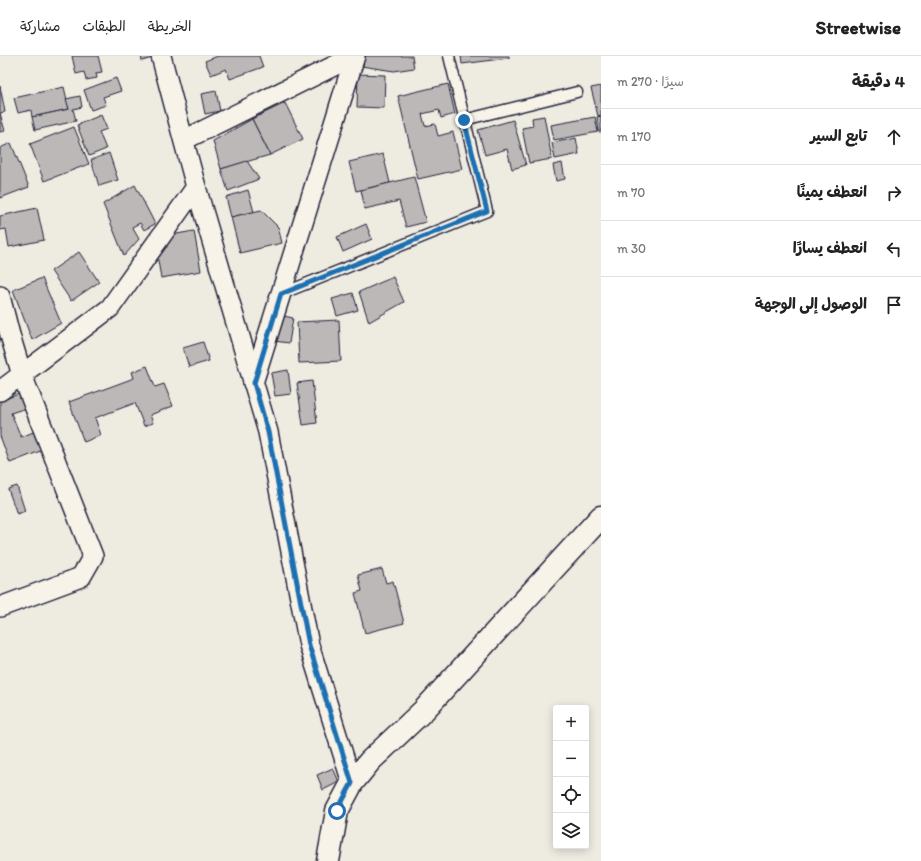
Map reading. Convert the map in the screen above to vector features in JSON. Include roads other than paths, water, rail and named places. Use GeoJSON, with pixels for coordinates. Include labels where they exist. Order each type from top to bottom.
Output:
{"type":"FeatureCollection","features":[{"type":"Feature","properties":{"kind":"street"},"geometry":{"type":"LineString","coordinates":[[162,56],[196,187],[268,432],[309,645],[352,783]]}},
{"type":"Feature","properties":{"kind":"street"},"geometry":{"type":"LineString","coordinates":[[184,140],[354,56]]}},
{"type":"Feature","properties":{"kind":"street"},"geometry":{"type":"LineString","coordinates":[[254,383],[354,56]]}},
{"type":"Feature","properties":{"kind":"street"},"geometry":{"type":"LineString","coordinates":[[0,390],[110,308],[196,187]]}},
{"type":"Feature","properties":{"kind":"street"},"geometry":{"type":"LineString","coordinates":[[0,296],[22,374],[93,556],[81,577],[0,607]]}},
{"type":"Feature","properties":{"kind":"street"},"geometry":{"type":"LineString","coordinates":[[328,861],[337,811],[352,783],[370,761],[424,710],[601,517]]}},
{"type":"Feature","properties":{"kind":"lane"},"geometry":{"type":"LineString","coordinates":[[281,294],[487,211],[449,56]]}},
{"type":"Feature","properties":{"kind":"lane"},"geometry":{"type":"LineString","coordinates":[[464,120],[576,92]]}}]}
